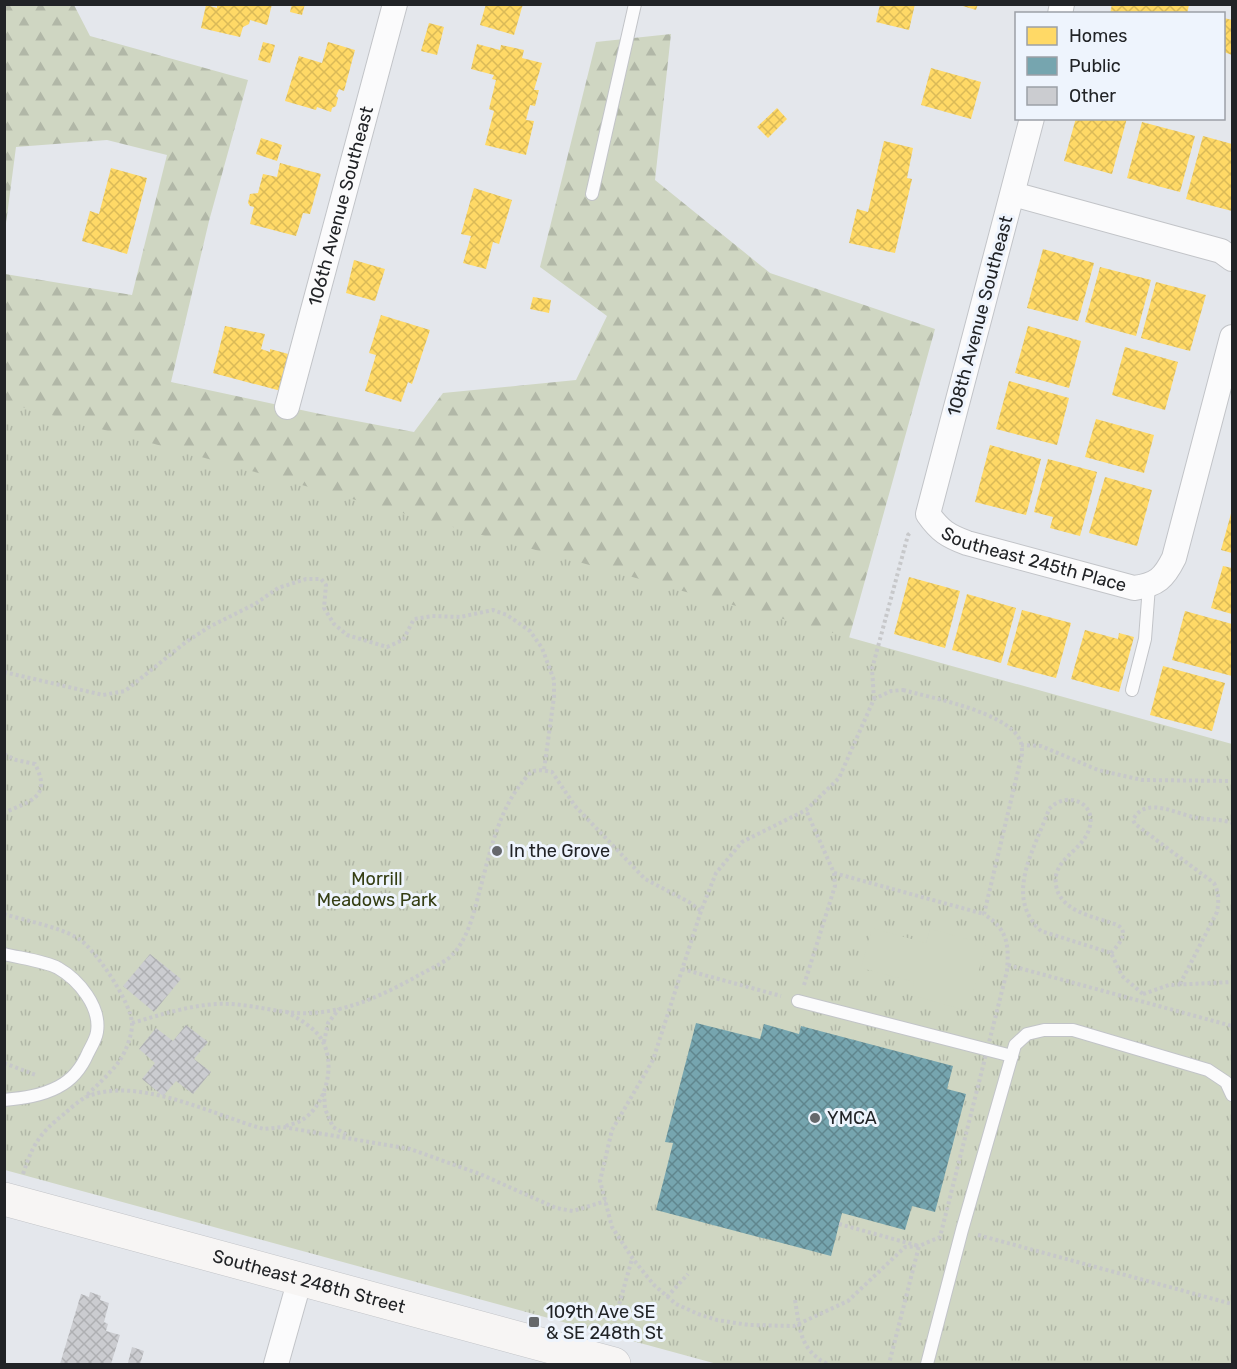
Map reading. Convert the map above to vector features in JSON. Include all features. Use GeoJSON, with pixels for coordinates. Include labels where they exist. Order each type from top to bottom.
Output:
{"type":"FeatureCollection","features":[{"type":"Feature","properties":{"kind":"street","name":"106th Avenue Southeast"},"geometry":{"type":"LineString","coordinates":[[287,407],[395,4]]}},
{"type":"Feature","properties":{"kind":"street","name":"108th Avenue Southeast"},"geometry":{"type":"LineString","coordinates":[[928,514],[1032,120]]}},
{"type":"Feature","properties":{"kind":"street"},"geometry":{"type":"LineString","coordinates":[[1013,194],[1221,251],[1233,259]]}},
{"type":"Feature","properties":{"kind":"street"},"geometry":{"type":"LineString","coordinates":[[1149,586],[1165,575],[1174,558],[1233,337]]}},
{"type":"Feature","properties":{"kind":"street","name":"Southeast 245th Place"},"geometry":{"type":"LineString","coordinates":[[928,514],[950,537],[968,543],[1134,588],[1149,586]]}},
{"type":"Feature","properties":{"kind":"street","name":"Southeast 248th Street"},"geometry":{"type":"LineString","coordinates":[[13,1190],[300,1280],[611,1351]]}},
{"type":"Feature","properties":{"kind":"street"},"geometry":{"type":"LineString","coordinates":[[276,1365],[300,1280]]}},
{"type":"Feature","properties":{"kind":"lane"},"geometry":{"type":"LineString","coordinates":[[592,194],[635,4]]}},
{"type":"Feature","properties":{"kind":"lane"},"geometry":{"type":"LineString","coordinates":[[1132,690],[1145,639],[1149,586]]}},
{"type":"Feature","properties":{"kind":"lane"},"geometry":{"type":"LineString","coordinates":[[4,954],[57,967],[74,980],[86,993],[96,1013],[97,1033],[86,1059],[75,1075],[63,1084],[33,1097],[4,1100]]}},
{"type":"Feature","properties":{"kind":"lane"},"geometry":{"type":"LineString","coordinates":[[798,1001],[1012,1056]]}},
{"type":"Feature","properties":{"kind":"lane"},"geometry":{"type":"LineString","coordinates":[[927,1365],[962,1230],[1015,1045],[1027,1034],[1044,1030],[1073,1030],[1208,1070],[1226,1082],[1233,1095]]}},
{"type":"Feature","properties":{"kind":"path"},"geometry":{"type":"LineString","coordinates":[[874,699],[872,669],[908,536],[928,514]]}},
{"type":"Feature","properties":{"kind":"path"},"geometry":{"type":"LineString","coordinates":[[4,672],[103,695],[125,691],[186,642],[209,627],[255,604],[278,588],[306,579],[321,579],[326,585],[324,608],[334,624],[347,635],[387,647],[403,640],[414,619],[432,616],[460,617],[493,610],[507,615],[530,631],[542,648],[554,680],[554,697],[544,770]]}},
{"type":"Feature","properties":{"kind":"path"},"geometry":{"type":"LineString","coordinates":[[1021,745],[1041,746],[1098,770],[1142,780],[1233,781]]}},
{"type":"Feature","properties":{"kind":"path"},"geometry":{"type":"LineString","coordinates":[[4,754],[35,764],[41,776],[40,790],[33,801],[4,813]]}},
{"type":"Feature","properties":{"kind":"path"},"geometry":{"type":"LineString","coordinates":[[132,1023],[185,1008],[218,1004],[253,1005],[311,1013],[339,1008],[378,997],[447,959],[460,946],[472,918],[493,845],[510,797],[533,771],[552,772],[575,806],[645,879],[689,902],[701,911]]}},
{"type":"Feature","properties":{"kind":"path"},"geometry":{"type":"LineString","coordinates":[[1111,953],[1123,935],[1120,927],[1076,911],[1058,892],[1056,885],[1058,867],[1084,839],[1091,819],[1089,810],[1083,805],[1074,800],[1064,799],[1049,809],[1023,878],[1023,907],[1032,923],[1041,931],[1111,953],[1122,976],[1143,994]]}},
{"type":"Feature","properties":{"kind":"path"},"geometry":{"type":"LineString","coordinates":[[1180,984],[1217,912],[1217,889],[1214,884],[1135,824],[1133,820],[1140,811],[1155,807],[1167,808],[1197,818],[1233,823]]}},
{"type":"Feature","properties":{"kind":"path"},"geometry":{"type":"LineString","coordinates":[[682,969],[798,1001],[835,886],[834,873],[806,810]]}},
{"type":"Feature","properties":{"kind":"path"},"geometry":{"type":"LineString","coordinates":[[834,873],[984,914]]}},
{"type":"Feature","properties":{"kind":"path"},"geometry":{"type":"LineString","coordinates":[[1008,965],[1233,1026]]}},
{"type":"Feature","properties":{"kind":"path"},"geometry":{"type":"LineString","coordinates":[[1143,994],[1169,985],[1233,982]]}},
{"type":"Feature","properties":{"kind":"path"},"geometry":{"type":"LineString","coordinates":[[1141,1002],[1143,994]]}},
{"type":"Feature","properties":{"kind":"path"},"geometry":{"type":"LineString","coordinates":[[323,1043],[328,1023],[339,1008]]}},
{"type":"Feature","properties":{"kind":"path"},"geometry":{"type":"LineString","coordinates":[[286,1011],[315,1031],[323,1043],[327,1064],[325,1110],[333,1127],[350,1137]]}},
{"type":"Feature","properties":{"kind":"path"},"geometry":{"type":"LineString","coordinates":[[13,1190],[34,1144],[46,1129],[84,1098],[111,1091],[138,1090],[264,1129],[284,1127],[410,1149],[480,1174],[556,1208],[573,1211],[606,1201]]}},
{"type":"Feature","properties":{"kind":"path"},"geometry":{"type":"LineString","coordinates":[[284,1127],[300,1121],[311,1112],[324,1092]]}},
{"type":"Feature","properties":{"kind":"path"},"geometry":{"type":"LineString","coordinates":[[839,1224],[919,1246],[889,1365]]}},
{"type":"Feature","properties":{"kind":"path"},"geometry":{"type":"LineString","coordinates":[[943,1225],[1233,1304]]}},
{"type":"Feature","properties":{"kind":"path"},"geometry":{"type":"LineString","coordinates":[[611,1351],[633,1259]]}},
{"type":"Feature","properties":{"kind":"path"},"geometry":{"type":"LineString","coordinates":[[668,1297],[688,1274]]}},
{"type":"Feature","properties":{"kind":"path"},"geometry":{"type":"LineString","coordinates":[[795,1300],[806,1348],[813,1357],[827,1365]]}},
{"type":"Feature","properties":{"kind":"green space"},"geometry":{"type":"Polygon","coordinates":[[[5,5],[74,5],[90,36],[248,80],[209,221],[171,382],[414,432],[443,393],[576,380],[607,316],[540,267],[596,42],[671,34],[655,180],[770,273],[935,329],[849,638],[855,695],[5,877],[5,274],[132,295],[167,155],[107,140],[16,147],[5,231],[5,5]]]}},
{"type":"Feature","properties":{"kind":"green space","name":"Morrill Meadows Park"},"geometry":{"type":"Polygon","coordinates":[[[4,402],[1232,744],[1232,1364],[717,1364],[5,1170],[4,402]]]}},
{"type":"Feature","properties":{"kind":"green space"},"geometry":{"type":"Polygon","coordinates":[[[872,928],[926,943],[930,929],[986,944],[968,1011],[911,995],[914,982],[861,968],[872,928]]]}},
{"type":"Feature","properties":{"kind":"building: Homes"},"geometry":{"type":"Polygon","coordinates":[[[217,4],[272,4],[267,25],[250,20],[249,24],[243,27],[240,37],[201,28],[206,5],[217,8],[217,4]]]}},
{"type":"Feature","properties":{"kind":"building: Homes"},"geometry":{"type":"Polygon","coordinates":[[[292,4],[305,4],[302,15],[290,12],[292,4]]]}},
{"type":"Feature","properties":{"kind":"building: Homes"},"geometry":{"type":"Polygon","coordinates":[[[486,4],[523,4],[514,35],[480,25],[486,4]]]}},
{"type":"Feature","properties":{"kind":"building: Homes"},"geometry":{"type":"Polygon","coordinates":[[[880,4],[915,4],[909,30],[876,22],[880,4]]]}},
{"type":"Feature","properties":{"kind":"building: Homes"},"geometry":{"type":"Polygon","coordinates":[[[956,4],[978,4],[976,10],[956,4]]]}},
{"type":"Feature","properties":{"kind":"building: Homes"},"geometry":{"type":"Polygon","coordinates":[[[1112,4],[1189,5],[1187,12],[1110,12],[1112,4]]]}},
{"type":"Feature","properties":{"kind":"building: Homes"},"geometry":{"type":"Polygon","coordinates":[[[1225,18],[1232,20],[1232,55],[1225,52],[1225,18]]]}},
{"type":"Feature","properties":{"kind":"building: Homes"},"geometry":{"type":"Polygon","coordinates":[[[429,23],[444,27],[437,55],[421,51],[429,23]]]}},
{"type":"Feature","properties":{"kind":"building: Homes"},"geometry":{"type":"Polygon","coordinates":[[[263,42],[275,45],[270,63],[258,60],[263,42]]]}},
{"type":"Feature","properties":{"kind":"building: Homes"},"geometry":{"type":"Polygon","coordinates":[[[328,42],[355,50],[344,91],[339,89],[336,96],[338,98],[336,106],[331,112],[285,101],[299,56],[322,63],[328,42]]]}},
{"type":"Feature","properties":{"kind":"building: Homes"},"geometry":{"type":"Polygon","coordinates":[[[477,44],[500,50],[501,45],[524,50],[522,58],[542,63],[534,90],[539,90],[535,106],[530,105],[526,120],[534,121],[526,155],[485,145],[494,111],[489,109],[496,80],[492,79],[494,75],[471,69],[477,44]]]}},
{"type":"Feature","properties":{"kind":"building: Homes"},"geometry":{"type":"Polygon","coordinates":[[[931,68],[981,82],[971,119],[921,105],[931,68]]]}},
{"type":"Feature","properties":{"kind":"building: Homes"},"geometry":{"type":"Polygon","coordinates":[[[777,108],[787,119],[768,138],[757,127],[777,108]]]}},
{"type":"Feature","properties":{"kind":"building: Homes"},"geometry":{"type":"Polygon","coordinates":[[[1075,120],[1126,120],[1112,174],[1064,161],[1075,120]]]}},
{"type":"Feature","properties":{"kind":"building: Homes"},"geometry":{"type":"Polygon","coordinates":[[[1142,122],[1195,136],[1180,192],[1127,178],[1142,122]]]}},
{"type":"Feature","properties":{"kind":"building: Homes"},"geometry":{"type":"Polygon","coordinates":[[[1203,136],[1232,144],[1232,211],[1186,199],[1203,136]]]}},
{"type":"Feature","properties":{"kind":"building: Homes"},"geometry":{"type":"Polygon","coordinates":[[[261,138],[282,145],[277,161],[256,154],[261,138]]]}},
{"type":"Feature","properties":{"kind":"building: Homes"},"geometry":{"type":"Polygon","coordinates":[[[884,141],[913,148],[907,178],[912,179],[895,253],[849,243],[857,209],[868,212],[884,141]]]}},
{"type":"Feature","properties":{"kind":"building: Homes"},"geometry":{"type":"Polygon","coordinates":[[[280,163],[321,174],[310,214],[303,213],[296,236],[250,224],[254,207],[248,203],[250,194],[258,193],[263,174],[277,177],[280,163]]]}},
{"type":"Feature","properties":{"kind":"building: Homes"},"geometry":{"type":"Polygon","coordinates":[[[111,168],[147,178],[127,254],[82,241],[90,211],[99,214],[111,168]]]}},
{"type":"Feature","properties":{"kind":"building: Homes"},"geometry":{"type":"Polygon","coordinates":[[[474,188],[512,200],[499,244],[493,242],[486,269],[463,263],[471,236],[461,234],[474,188]]]}},
{"type":"Feature","properties":{"kind":"building: Homes"},"geometry":{"type":"Polygon","coordinates":[[[1043,249],[1094,263],[1078,321],[1027,308],[1043,249]]]}},
{"type":"Feature","properties":{"kind":"building: Homes"},"geometry":{"type":"Polygon","coordinates":[[[354,260],[385,269],[375,301],[346,293],[354,260]]]}},
{"type":"Feature","properties":{"kind":"building: Homes"},"geometry":{"type":"Polygon","coordinates":[[[1100,267],[1151,280],[1136,336],[1085,322],[1100,267]]]}},
{"type":"Feature","properties":{"kind":"building: Homes"},"geometry":{"type":"Polygon","coordinates":[[[1156,282],[1206,295],[1190,351],[1141,338],[1156,282]]]}},
{"type":"Feature","properties":{"kind":"building: Homes"},"geometry":{"type":"Polygon","coordinates":[[[533,297],[551,300],[549,313],[530,309],[533,297]]]}},
{"type":"Feature","properties":{"kind":"building: Homes"},"geometry":{"type":"Polygon","coordinates":[[[381,315],[430,330],[412,384],[408,382],[401,402],[365,391],[376,355],[369,353],[381,315]]]}},
{"type":"Feature","properties":{"kind":"building: Homes"},"geometry":{"type":"Polygon","coordinates":[[[225,326],[265,334],[261,349],[292,355],[281,391],[213,373],[225,326]]]}},
{"type":"Feature","properties":{"kind":"building: Homes"},"geometry":{"type":"Polygon","coordinates":[[[1028,326],[1081,341],[1069,388],[1015,373],[1028,326]]]}},
{"type":"Feature","properties":{"kind":"building: Homes"},"geometry":{"type":"Polygon","coordinates":[[[1125,347],[1178,362],[1165,410],[1112,395],[1125,347]]]}},
{"type":"Feature","properties":{"kind":"building: Homes"},"geometry":{"type":"Polygon","coordinates":[[[1009,381],[1069,398],[1057,445],[996,429],[1009,381]]]}},
{"type":"Feature","properties":{"kind":"building: Homes"},"geometry":{"type":"Polygon","coordinates":[[[1096,419],[1154,435],[1144,473],[1085,457],[1096,419]]]}},
{"type":"Feature","properties":{"kind":"building: Homes"},"geometry":{"type":"Polygon","coordinates":[[[990,445],[1041,459],[1026,515],[975,502],[990,445]]]}},
{"type":"Feature","properties":{"kind":"building: Homes"},"geometry":{"type":"Polygon","coordinates":[[[1048,459],[1097,472],[1080,536],[1050,528],[1053,517],[1034,512],[1048,459]]]}},
{"type":"Feature","properties":{"kind":"building: Homes"},"geometry":{"type":"Polygon","coordinates":[[[1105,477],[1152,490],[1137,546],[1089,533],[1105,477]]]}},
{"type":"Feature","properties":{"kind":"building: Homes"},"geometry":{"type":"Polygon","coordinates":[[[1232,510],[1232,553],[1221,550],[1232,510]]]}},
{"type":"Feature","properties":{"kind":"building: Homes"},"geometry":{"type":"Polygon","coordinates":[[[1223,566],[1232,568],[1232,614],[1211,608],[1223,566]]]}},
{"type":"Feature","properties":{"kind":"building: Homes"},"geometry":{"type":"Polygon","coordinates":[[[909,577],[960,591],[945,648],[894,634],[909,577]]]}},
{"type":"Feature","properties":{"kind":"building: Homes"},"geometry":{"type":"Polygon","coordinates":[[[967,594],[1016,608],[1001,663],[952,650],[967,594]]]}},
{"type":"Feature","properties":{"kind":"building: Homes"},"geometry":{"type":"Polygon","coordinates":[[[1022,610],[1071,623],[1056,678],[1007,665],[1022,610]]]}},
{"type":"Feature","properties":{"kind":"building: Homes"},"geometry":{"type":"Polygon","coordinates":[[[1185,611],[1232,624],[1232,676],[1172,660],[1185,611]]]}},
{"type":"Feature","properties":{"kind":"building: Homes"},"geometry":{"type":"Polygon","coordinates":[[[1085,630],[1118,639],[1119,633],[1134,637],[1119,692],[1071,679],[1085,630]]]}},
{"type":"Feature","properties":{"kind":"building: Homes"},"geometry":{"type":"Polygon","coordinates":[[[1163,666],[1225,683],[1212,731],[1150,715],[1163,666]]]}},
{"type":"Feature","properties":{"kind":"building: Public","name":"YMCA"},"geometry":{"type":"Polygon","coordinates":[[[696,1023],[760,1039],[764,1024],[799,1034],[801,1026],[953,1066],[947,1089],[966,1094],[935,1212],[912,1206],[905,1230],[842,1213],[831,1256],[656,1210],[673,1143],[665,1142],[696,1023]]]}},
{"type":"Feature","properties":{"kind":"building: Other"},"geometry":{"type":"Polygon","coordinates":[[[150,954],[181,979],[154,1012],[123,986],[150,954]]]}},
{"type":"Feature","properties":{"kind":"building: Other"},"geometry":{"type":"Polygon","coordinates":[[[186,1025],[208,1042],[194,1059],[211,1072],[193,1094],[176,1081],[163,1096],[142,1079],[155,1063],[139,1049],[156,1028],[173,1041],[186,1025]]]}},
{"type":"Feature","properties":{"kind":"building: Other"},"geometry":{"type":"Polygon","coordinates":[[[90,1292],[101,1296],[100,1300],[109,1303],[104,1322],[108,1324],[106,1331],[120,1335],[111,1364],[60,1364],[81,1294],[89,1297],[90,1292]]]}},
{"type":"Feature","properties":{"kind":"building: Other"},"geometry":{"type":"Polygon","coordinates":[[[132,1347],[144,1351],[140,1364],[128,1363],[132,1347]]]}},
{"type":"Feature","properties":{"kind":"place","name":"In the Grove"},"geometry":{"type":"Point","coordinates":[497,851]}},
{"type":"Feature","properties":{"kind":"place","name":"YMCA"},"geometry":{"type":"Point","coordinates":[815,1118]}},
{"type":"Feature","properties":{"kind":"place","name":"109th Ave SE & SE 248th St"},"geometry":{"type":"Point","coordinates":[534,1322]}}]}
